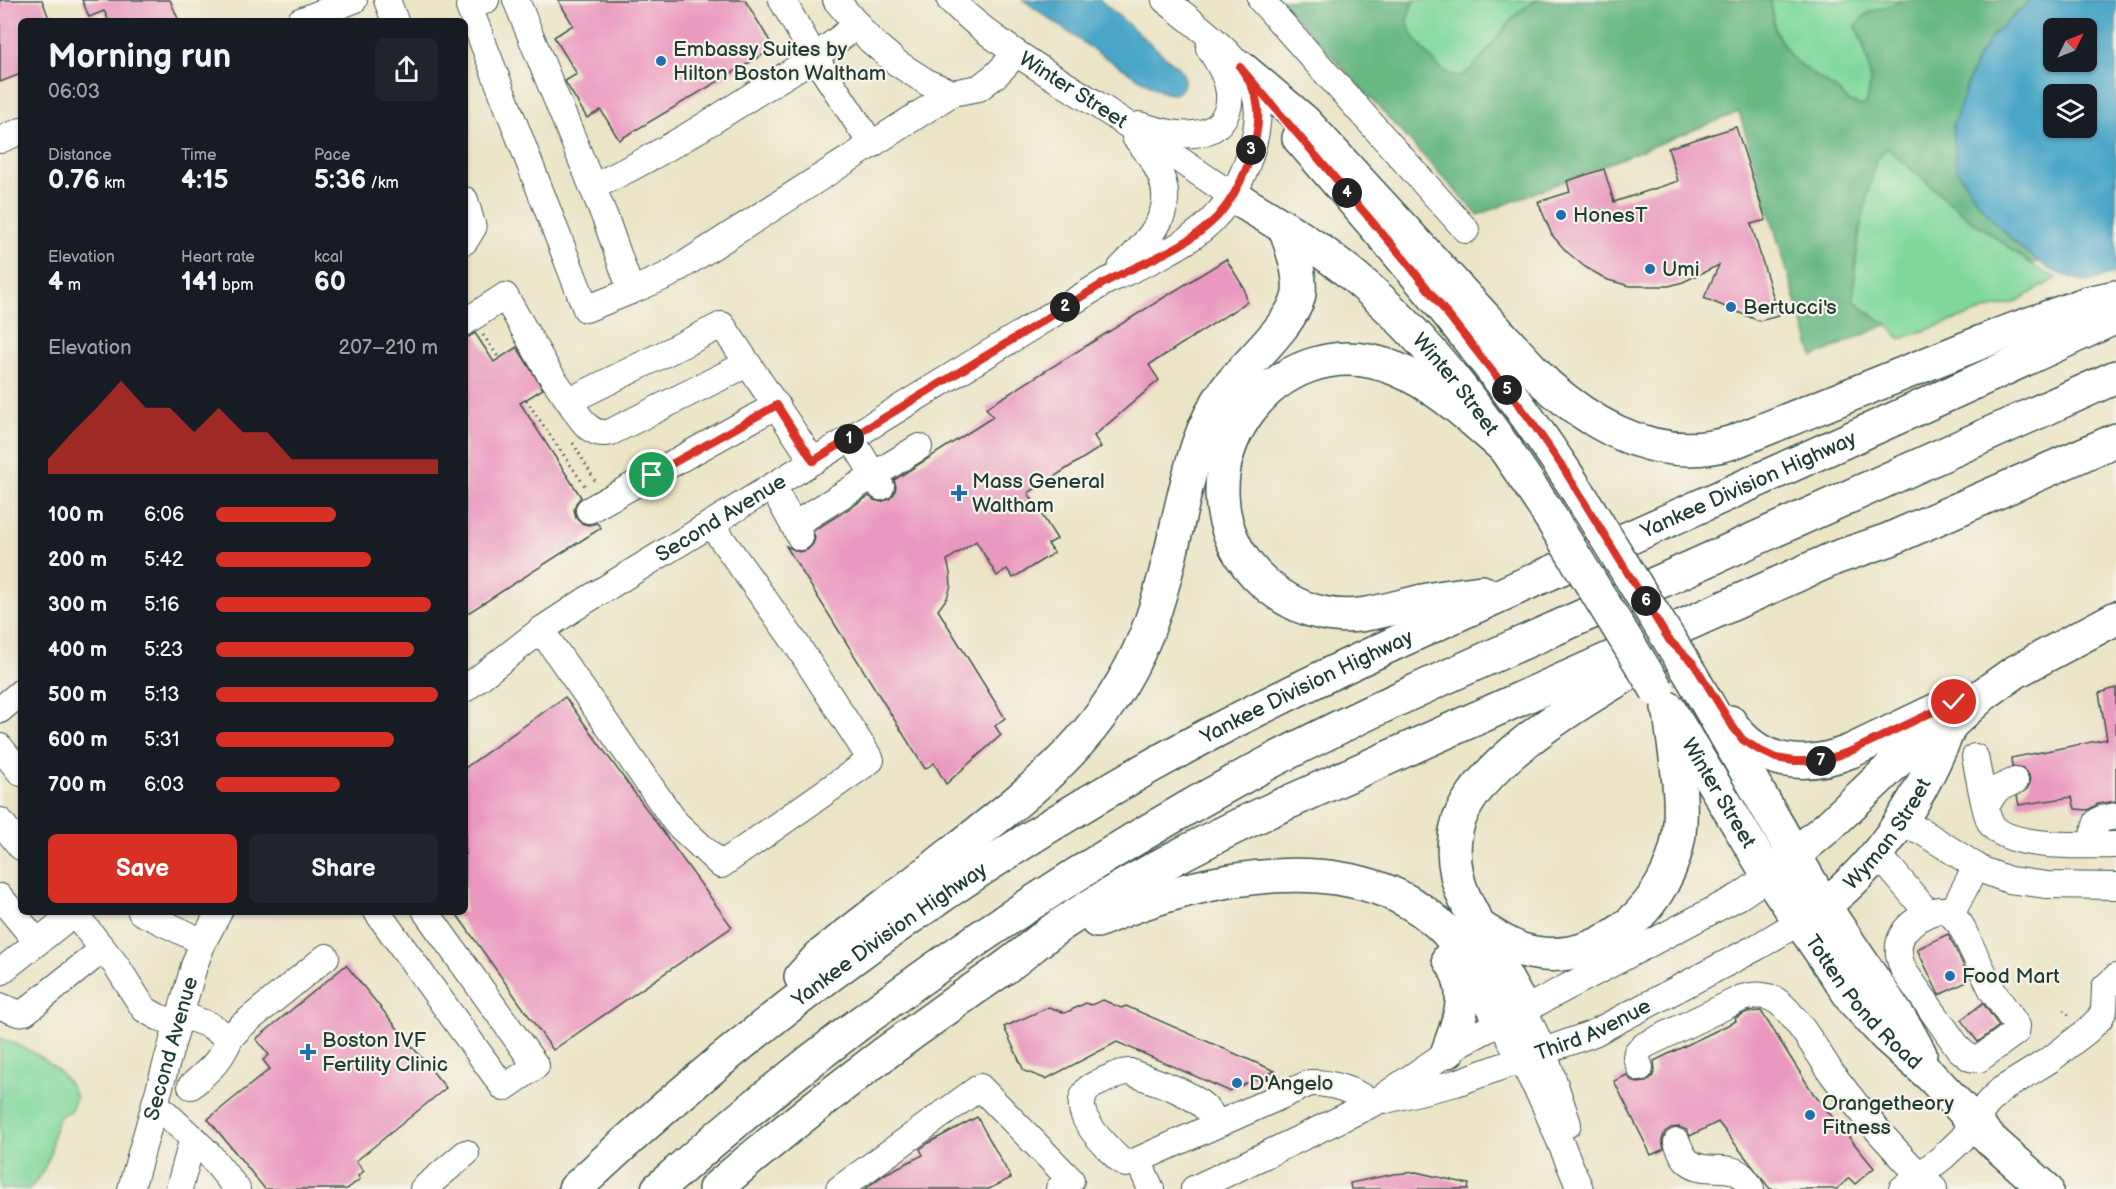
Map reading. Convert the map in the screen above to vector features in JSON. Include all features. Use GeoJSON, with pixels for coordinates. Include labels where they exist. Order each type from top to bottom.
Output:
{"type":"FeatureCollection","features":[{"type":"Feature","properties":{"kind":"main road"},"geometry":{"type":"LineString","coordinates":[[1240,67],[1304,122],[1546,384],[1567,402],[1598,422],[1631,439],[1653,446],[1698,449],[1733,442],[1994,337],[2088,303],[2116,297]]}},
{"type":"Feature","properties":{"kind":"main road","name":"Winter Street"},"geometry":{"type":"LineString","coordinates":[[1240,67],[1405,260],[1529,418],[1580,495],[1669,640],[1695,674],[1795,855],[1811,914]]}},
{"type":"Feature","properties":{"kind":"main road","name":"Winter Street"},"geometry":{"type":"LineString","coordinates":[[1233,196],[1341,266],[1389,308],[1451,375],[1506,449],[1546,510],[1769,876],[1811,914]]}},
{"type":"Feature","properties":{"kind":"main road"},"geometry":{"type":"LineString","coordinates":[[745,1042],[819,957],[1023,798],[1073,751],[1110,703],[1133,664],[1154,612],[1189,475],[1206,423],[1230,384],[1286,321],[1295,306],[1299,292],[1298,273],[1286,229]]}},
{"type":"Feature","properties":{"kind":"main road","name":"Yankee Division Highway"},"geometry":{"type":"LineString","coordinates":[[574,1189],[745,1042],[843,967],[931,904],[1037,835],[1138,774],[1203,738],[1316,681],[1923,407],[2116,317]]}},
{"type":"Feature","properties":{"kind":"main road"},"geometry":{"type":"LineString","coordinates":[[1506,449],[1446,399],[1411,376],[1372,362],[1331,361],[1314,364],[1284,378],[1265,392],[1249,410],[1240,422],[1227,451],[1221,481],[1222,497],[1235,544],[1251,569],[1271,589],[1311,610],[1335,616],[1354,616],[1432,599],[1520,587]]}},
{"type":"Feature","properties":{"kind":"main road"},"geometry":{"type":"LineString","coordinates":[[658,1189],[755,1105],[904,990],[1048,893],[1193,805],[1285,755],[1443,679],[2116,377]]}},
{"type":"Feature","properties":{"kind":"main road"},"geometry":{"type":"LineString","coordinates":[[1512,1016],[1478,926],[1459,884],[1455,864],[1454,843],[1459,821],[1468,803],[1500,766],[1552,722],[1628,674],[1713,626],[1838,567],[1888,540],[2116,440]]}},
{"type":"Feature","properties":{"kind":"main road"},"geometry":{"type":"LineString","coordinates":[[715,1189],[840,1087],[946,1008],[1015,961],[1061,925],[1187,852],[1240,825],[1835,558],[1888,540]]}},
{"type":"Feature","properties":{"kind":"main road","name":"Wyman Street"},"geometry":{"type":"LineString","coordinates":[[1769,876],[1829,826],[1905,754],[1950,724],[1984,694],[2015,672],[2116,618]]}},
{"type":"Feature","properties":{"kind":"main road"},"geometry":{"type":"LineString","coordinates":[[1695,674],[1735,730],[1750,745],[1776,758],[1807,762],[1836,757],[1851,751],[2015,672]]}},
{"type":"Feature","properties":{"kind":"main road"},"geometry":{"type":"LineString","coordinates":[[1478,926],[1524,951],[1563,955],[1582,951],[1608,939],[1632,921],[1646,906],[1668,871],[1678,834],[1679,796],[1664,701]]}},
{"type":"Feature","properties":{"kind":"main road","name":"Wyman Street"},"geometry":{"type":"LineString","coordinates":[[1811,914],[1849,886],[1873,860],[1899,823],[1931,768],[1950,724]]}},
{"type":"Feature","properties":{"kind":"main road"},"geometry":{"type":"LineString","coordinates":[[1015,961],[1115,913],[1189,890],[1233,880],[1272,876],[1339,878],[1399,897],[1438,923],[1512,1016]]}},
{"type":"Feature","properties":{"kind":"main road"},"geometry":{"type":"LineString","coordinates":[[1339,878],[1413,922],[1430,935],[1451,960],[1461,981],[1463,997],[1461,1014],[1448,1051]]}},
{"type":"Feature","properties":{"kind":"main road","name":"Totten Pond Road"},"geometry":{"type":"LineString","coordinates":[[1811,914],[1892,979],[1907,1030],[1932,1077]]}},
{"type":"Feature","properties":{"kind":"main road","name":"Totten Pond Road"},"geometry":{"type":"LineString","coordinates":[[1811,914],[1841,983],[1871,1020],[1904,1054],[1932,1077],[2007,1155],[2046,1189]]}},
{"type":"Feature","properties":{"kind":"street"},"geometry":{"type":"LineString","coordinates":[[308,18],[354,0]]}},
{"type":"Feature","properties":{"kind":"street"},"geometry":{"type":"LineString","coordinates":[[387,0],[394,18]]}},
{"type":"Feature","properties":{"kind":"street"},"geometry":{"type":"LineString","coordinates":[[486,0],[469,7],[586,309],[668,275],[952,93],[979,87],[997,74],[1016,54]]}},
{"type":"Feature","properties":{"kind":"street"},"geometry":{"type":"LineString","coordinates":[[516,0],[592,187],[631,291]]}},
{"type":"Feature","properties":{"kind":"street"},"geometry":{"type":"LineString","coordinates":[[782,0],[815,58],[872,145]]}},
{"type":"Feature","properties":{"kind":"street"},"geometry":{"type":"LineString","coordinates":[[836,0],[870,40],[897,63],[928,83],[952,93]]}},
{"type":"Feature","properties":{"kind":"street","name":"Winter Street"},"geometry":{"type":"LineString","coordinates":[[950,0],[980,27],[1016,54],[1113,115],[1233,196]]}},
{"type":"Feature","properties":{"kind":"street"},"geometry":{"type":"LineString","coordinates":[[1261,0],[1466,230]]}},
{"type":"Feature","properties":{"kind":"street"},"geometry":{"type":"LineString","coordinates":[[1113,115],[1145,127],[1177,134],[1193,134],[1213,129],[1226,114],[1230,93],[1224,74],[1205,43],[1169,4]]}},
{"type":"Feature","properties":{"kind":"street","name":"Winter Street"},"geometry":{"type":"LineString","coordinates":[[1169,4],[1240,67]]}},
{"type":"Feature","properties":{"kind":"street"},"geometry":{"type":"LineString","coordinates":[[592,187],[635,167],[815,58],[857,24]]}},
{"type":"Feature","properties":{"kind":"street","name":"Second Avenue"},"geometry":{"type":"LineString","coordinates":[[468,687],[541,630],[772,486],[1105,282],[1162,255],[1194,236],[1217,216],[1233,196],[1248,161],[1258,122],[1258,108],[1254,92],[1240,67]]}},
{"type":"Feature","properties":{"kind":"street","name":"Second Avenue"},"geometry":{"type":"LineString","coordinates":[[1105,282],[1150,238],[1162,217],[1165,200],[1161,177],[1154,162],[1136,138],[1113,115]]}},
{"type":"Feature","properties":{"kind":"street"},"geometry":{"type":"LineString","coordinates":[[0,140],[18,132]]}},
{"type":"Feature","properties":{"kind":"street"},"geometry":{"type":"LineString","coordinates":[[468,210],[473,228],[468,236]]}},
{"type":"Feature","properties":{"kind":"street"},"geometry":{"type":"LineString","coordinates":[[471,329],[505,296],[548,370],[588,428],[603,435],[747,364]]}},
{"type":"Feature","properties":{"kind":"street"},"geometry":{"type":"LineString","coordinates":[[569,401],[722,326],[813,461]]}},
{"type":"Feature","properties":{"kind":"street"},"geometry":{"type":"LineString","coordinates":[[594,498],[777,405]]}},
{"type":"Feature","properties":{"kind":"street"},"geometry":{"type":"LineString","coordinates":[[851,438],[878,481]]}},
{"type":"Feature","properties":{"kind":"street"},"geometry":{"type":"LineString","coordinates":[[772,486],[797,531],[878,481],[919,447]]}},
{"type":"Feature","properties":{"kind":"street"},"geometry":{"type":"LineString","coordinates":[[541,630],[676,823],[721,865],[871,760],[797,645],[711,524]]}},
{"type":"Feature","properties":{"kind":"street"},"geometry":{"type":"LineString","coordinates":[[0,710],[18,695]]}},
{"type":"Feature","properties":{"kind":"street"},"geometry":{"type":"LineString","coordinates":[[9,747],[18,766]]}},
{"type":"Feature","properties":{"kind":"street"},"geometry":{"type":"LineString","coordinates":[[2015,781],[1997,789],[1988,803],[1975,757],[1988,819],[1997,830],[2035,843],[2116,844]]}},
{"type":"Feature","properties":{"kind":"street"},"geometry":{"type":"LineString","coordinates":[[2090,845],[2097,822],[2116,816]]}},
{"type":"Feature","properties":{"kind":"street"},"geometry":{"type":"LineString","coordinates":[[1899,823],[1920,831],[1976,866],[1997,876],[2029,884],[2116,886]]}},
{"type":"Feature","properties":{"kind":"street"},"geometry":{"type":"LineString","coordinates":[[1873,860],[1890,868],[1940,913],[1960,924],[1992,990],[2014,1022],[2017,1029],[1979,1059],[1970,1058],[1959,1049],[1892,979],[1899,960],[1899,939],[1910,926],[1940,913],[1976,866]]}},
{"type":"Feature","properties":{"kind":"street","name":"Third Avenue"},"geometry":{"type":"LineString","coordinates":[[1194,1189],[1374,1103],[1448,1051],[1740,896],[1769,876]]}},
{"type":"Feature","properties":{"kind":"street"},"geometry":{"type":"LineString","coordinates":[[0,897],[37,942]]}},
{"type":"Feature","properties":{"kind":"street","name":"Third Avenue"},"geometry":{"type":"LineString","coordinates":[[1374,1103],[1456,1083],[1600,1030],[1759,946],[1811,914]]}},
{"type":"Feature","properties":{"kind":"street"},"geometry":{"type":"LineString","coordinates":[[0,972],[69,915]]}},
{"type":"Feature","properties":{"kind":"street"},"geometry":{"type":"LineString","coordinates":[[75,915],[124,976],[144,1009],[158,1017],[179,1018],[209,1025],[230,1038]]}},
{"type":"Feature","properties":{"kind":"street"},"geometry":{"type":"LineString","coordinates":[[157,915],[203,942]]}},
{"type":"Feature","properties":{"kind":"street","name":"Second Avenue"},"geometry":{"type":"LineString","coordinates":[[131,1189],[194,966],[203,942],[217,915]]}},
{"type":"Feature","properties":{"kind":"street"},"geometry":{"type":"LineString","coordinates":[[379,915],[504,1088],[536,1066],[428,915]]}},
{"type":"Feature","properties":{"kind":"street"},"geometry":{"type":"LineString","coordinates":[[0,1006],[18,1013],[28,1010],[103,949]]}},
{"type":"Feature","properties":{"kind":"street"},"geometry":{"type":"LineString","coordinates":[[191,1086],[217,1063],[230,1038],[240,1027],[326,957]]}},
{"type":"Feature","properties":{"kind":"street"},"geometry":{"type":"LineString","coordinates":[[1640,1068],[1636,1052],[1645,1045],[1742,998],[1757,995],[1772,998],[1787,1011],[1919,1184],[1962,1139],[1987,1104],[2004,1087],[2051,1059],[2100,1018],[2104,1010],[2105,987],[2116,977]]}},
{"type":"Feature","properties":{"kind":"street"},"geometry":{"type":"LineString","coordinates":[[1512,1016],[1568,1123],[1576,1178]]}},
{"type":"Feature","properties":{"kind":"street"},"geometry":{"type":"LineString","coordinates":[[1932,1077],[1959,1049]]}},
{"type":"Feature","properties":{"kind":"street"},"geometry":{"type":"LineString","coordinates":[[1217,1124],[1209,1109],[1198,1101],[1131,1072],[1124,1072],[1092,1086],[1086,1091],[1083,1102],[1083,1113],[1087,1124],[1122,1162],[1129,1164],[1310,1083],[1319,1082],[1343,1088],[1374,1103]]}},
{"type":"Feature","properties":{"kind":"street"},"geometry":{"type":"LineString","coordinates":[[839,1189],[980,1087],[1071,1180],[1059,1189]]}},
{"type":"Feature","properties":{"kind":"street"},"geometry":{"type":"LineString","coordinates":[[155,1103],[193,1138],[237,1189]]}},
{"type":"Feature","properties":{"kind":"street"},"geometry":{"type":"LineString","coordinates":[[179,1189],[193,1138]]}},
{"type":"Feature","properties":{"kind":"street"},"geometry":{"type":"LineString","coordinates":[[1677,1142],[1684,1156],[1693,1165],[1737,1172],[1745,1178],[1751,1189]]}},
{"type":"Feature","properties":{"kind":"street"},"geometry":{"type":"LineString","coordinates":[[423,1189],[466,1153]]}},
{"type":"Feature","properties":{"kind":"street"},"geometry":{"type":"LineString","coordinates":[[1138,1160],[1151,1189]]}},
{"type":"Feature","properties":{"kind":"path"},"geometry":{"type":"LineString","coordinates":[[471,329],[482,333],[499,358]]}},
{"type":"Feature","properties":{"kind":"path"},"geometry":{"type":"LineString","coordinates":[[526,399],[594,498]]}},
{"type":"Feature","properties":{"kind":"path"},"geometry":{"type":"LineString","coordinates":[[571,439],[594,498]]}},
{"type":"Feature","properties":{"kind":"green space"},"geometry":{"type":"Polygon","coordinates":[[[1280,0],[1416,0],[1408,17],[1408,25],[1412,34],[1439,67],[1459,76],[1465,74],[1479,61],[1515,16],[1538,0],[1770,0],[1775,31],[1790,56],[1850,102],[1861,106],[1866,104],[1869,94],[1870,75],[1856,26],[1870,12],[1900,0],[2030,0],[1993,35],[1978,57],[1965,88],[1956,168],[1976,199],[1994,221],[2016,244],[2039,262],[2033,264],[2028,261],[1971,221],[1887,148],[1876,160],[1865,206],[1857,247],[1853,299],[1872,316],[1888,324],[1813,357],[1739,112],[1478,215],[1280,0]]]}},
{"type":"Feature","properties":{"kind":"green space"},"geometry":{"type":"Polygon","coordinates":[[[1416,0],[1538,0],[1515,16],[1479,61],[1465,74],[1459,76],[1439,67],[1412,34],[1408,25],[1408,17],[1416,0]]]}},
{"type":"Feature","properties":{"kind":"green space"},"geometry":{"type":"Polygon","coordinates":[[[1770,0],[1900,0],[1868,13],[1856,26],[1870,74],[1866,104],[1861,106],[1850,102],[1790,56],[1775,31],[1770,0]]]}},
{"type":"Feature","properties":{"kind":"green space"},"geometry":{"type":"Polygon","coordinates":[[[1887,148],[1971,221],[2040,270],[2057,278],[2014,303],[1988,309],[1900,339],[1890,327],[1853,299],[1857,247],[1865,206],[1876,159],[1887,148]]]}},
{"type":"Feature","properties":{"kind":"green space"},"geometry":{"type":"Polygon","coordinates":[[[0,1038],[45,1060],[63,1076],[76,1097],[70,1112],[64,1113],[57,1121],[51,1153],[42,1173],[30,1189],[0,1189],[0,1038]]]}},
{"type":"Feature","properties":{"kind":"water"},"geometry":{"type":"Polygon","coordinates":[[[1023,0],[1100,0],[1182,71],[1183,87],[1172,94],[1160,91],[1098,53],[1023,0]]]}},
{"type":"Feature","properties":{"kind":"water"},"geometry":{"type":"Polygon","coordinates":[[[2030,0],[2116,0],[2116,273],[2087,282],[2049,269],[2016,244],[1994,221],[1976,199],[1956,168],[1953,124],[1978,57],[1993,35],[2030,0]]]}},
{"type":"Feature","properties":{"kind":"building"},"geometry":{"type":"Polygon","coordinates":[[[0,0],[42,0],[49,18],[18,18],[18,75],[0,82],[0,0]]]}},
{"type":"Feature","properties":{"kind":"building"},"geometry":{"type":"Polygon","coordinates":[[[82,0],[170,0],[178,18],[108,18],[104,11],[89,17],[82,0]]]}},
{"type":"Feature","properties":{"kind":"building","name":"Embassy Suites by Hilton Boston Waltham"},"geometry":{"type":"Polygon","coordinates":[[[558,0],[745,0],[774,48],[619,140],[601,110],[587,118],[565,81],[577,74],[554,37],[573,25],[558,0]]]}},
{"type":"Feature","properties":{"kind":"building"},"geometry":{"type":"Polygon","coordinates":[[[1736,127],[1766,220],[1751,224],[1779,316],[1759,321],[1704,298],[1719,265],[1669,286],[1630,286],[1608,280],[1585,267],[1552,235],[1538,202],[1570,192],[1567,181],[1604,169],[1614,202],[1678,181],[1668,148],[1736,127]]]}},
{"type":"Feature","properties":{"kind":"building"},"geometry":{"type":"Polygon","coordinates":[[[1226,259],[1244,288],[1247,302],[1149,365],[1159,380],[1094,436],[1101,447],[1028,493],[1057,539],[1048,544],[1054,553],[1013,578],[1007,569],[997,576],[976,541],[947,560],[951,586],[947,598],[938,610],[1005,718],[995,726],[1001,735],[946,784],[934,763],[925,769],[786,546],[799,552],[807,550],[815,538],[813,531],[869,496],[881,502],[889,499],[896,487],[894,480],[993,417],[986,408],[1226,259]]]}},
{"type":"Feature","properties":{"kind":"building"},"geometry":{"type":"Polygon","coordinates":[[[475,333],[494,362],[517,347],[543,389],[520,403],[581,497],[574,509],[576,518],[588,525],[597,523],[601,528],[468,613],[468,337],[475,333]]]}},
{"type":"Feature","properties":{"kind":"building"},"geometry":{"type":"Polygon","coordinates":[[[2116,688],[2116,801],[2098,804],[2088,810],[2075,809],[2072,797],[2019,805],[2017,796],[2027,789],[2030,783],[2029,775],[2023,769],[2012,767],[2011,758],[2107,739],[2099,693],[2116,688]]]}},
{"type":"Feature","properties":{"kind":"building"},"geometry":{"type":"Polygon","coordinates":[[[565,697],[732,927],[553,1050],[457,915],[468,915],[468,766],[565,697]]]}},
{"type":"Feature","properties":{"kind":"building"},"geometry":{"type":"Polygon","coordinates":[[[1948,934],[1969,977],[1965,979],[1967,982],[1939,995],[1917,949],[1948,934]]]}},
{"type":"Feature","properties":{"kind":"building"},"geometry":{"type":"Polygon","coordinates":[[[346,965],[446,1088],[356,1161],[364,1171],[358,1176],[360,1179],[347,1189],[265,1189],[208,1119],[270,1069],[263,1060],[269,1055],[256,1039],[346,965]]]}},
{"type":"Feature","properties":{"kind":"building"},"geometry":{"type":"Polygon","coordinates":[[[1103,1000],[1121,1008],[1126,1006],[1275,1071],[1229,1091],[1117,1042],[1046,1079],[1024,1071],[1004,1027],[1049,1007],[1065,1013],[1086,1003],[1091,1005],[1103,1000]]]}},
{"type":"Feature","properties":{"kind":"building"},"geometry":{"type":"Polygon","coordinates":[[[1983,1003],[1999,1026],[1978,1042],[1961,1020],[1983,1003]]]}},
{"type":"Feature","properties":{"kind":"building"},"geometry":{"type":"Polygon","coordinates":[[[1761,1011],[1813,1093],[1874,1168],[1855,1184],[1849,1178],[1837,1189],[1770,1189],[1718,1122],[1690,1136],[1687,1130],[1679,1127],[1671,1128],[1665,1132],[1662,1140],[1664,1149],[1651,1155],[1614,1081],[1627,1075],[1637,1083],[1646,1082],[1655,1071],[1654,1061],[1736,1021],[1735,1018],[1747,1012],[1761,1011]]]}},
{"type":"Feature","properties":{"kind":"building"},"geometry":{"type":"Polygon","coordinates":[[[977,1117],[1011,1178],[989,1189],[865,1189],[885,1174],[923,1155],[920,1149],[930,1142],[977,1117]]]}},
{"type":"Feature","properties":{"kind":"building"},"geometry":{"type":"Polygon","coordinates":[[[1416,1172],[1469,1184],[1468,1189],[1351,1189],[1350,1183],[1416,1172]]]}},
{"type":"Feature","properties":{"kind":"place","name":"Embassy Suites by Hilton Boston Waltham"},"geometry":{"type":"Point","coordinates":[661,61]}},
{"type":"Feature","properties":{"kind":"place","name":"HonesT"},"geometry":{"type":"Point","coordinates":[1561,215]}},
{"type":"Feature","properties":{"kind":"place","name":"Umi"},"geometry":{"type":"Point","coordinates":[1650,269]}},
{"type":"Feature","properties":{"kind":"place","name":"Bertucci's"},"geometry":{"type":"Point","coordinates":[1731,307]}},
{"type":"Feature","properties":{"kind":"place","name":"Mass General Waltham"},"geometry":{"type":"Point","coordinates":[959,493]}},
{"type":"Feature","properties":{"kind":"place","name":"Food Mart"},"geometry":{"type":"Point","coordinates":[1950,976]}},
{"type":"Feature","properties":{"kind":"place","name":"Boston IVF Fertility Clinic"},"geometry":{"type":"Point","coordinates":[308,1052]}},
{"type":"Feature","properties":{"kind":"place","name":"D'Angelo"},"geometry":{"type":"Point","coordinates":[1237,1083]}},
{"type":"Feature","properties":{"kind":"place","name":"Orangetheory Fitness"},"geometry":{"type":"Point","coordinates":[1810,1115]}},
{"type":"Feature","properties":{"kind":"route"},"geometry":{"type":"LineString","coordinates":[[652,475],[777,405],[813,461],[1105,282],[1168,252],[1194,236],[1217,216],[1233,196],[1248,161],[1258,122],[1258,108],[1251,84],[1240,67],[1293,132],[1405,260],[1529,418],[1562,466],[1669,640],[1694,664],[1743,740],[1776,758],[1807,762],[1821,761],[1851,751],[1954,702]]}}]}
